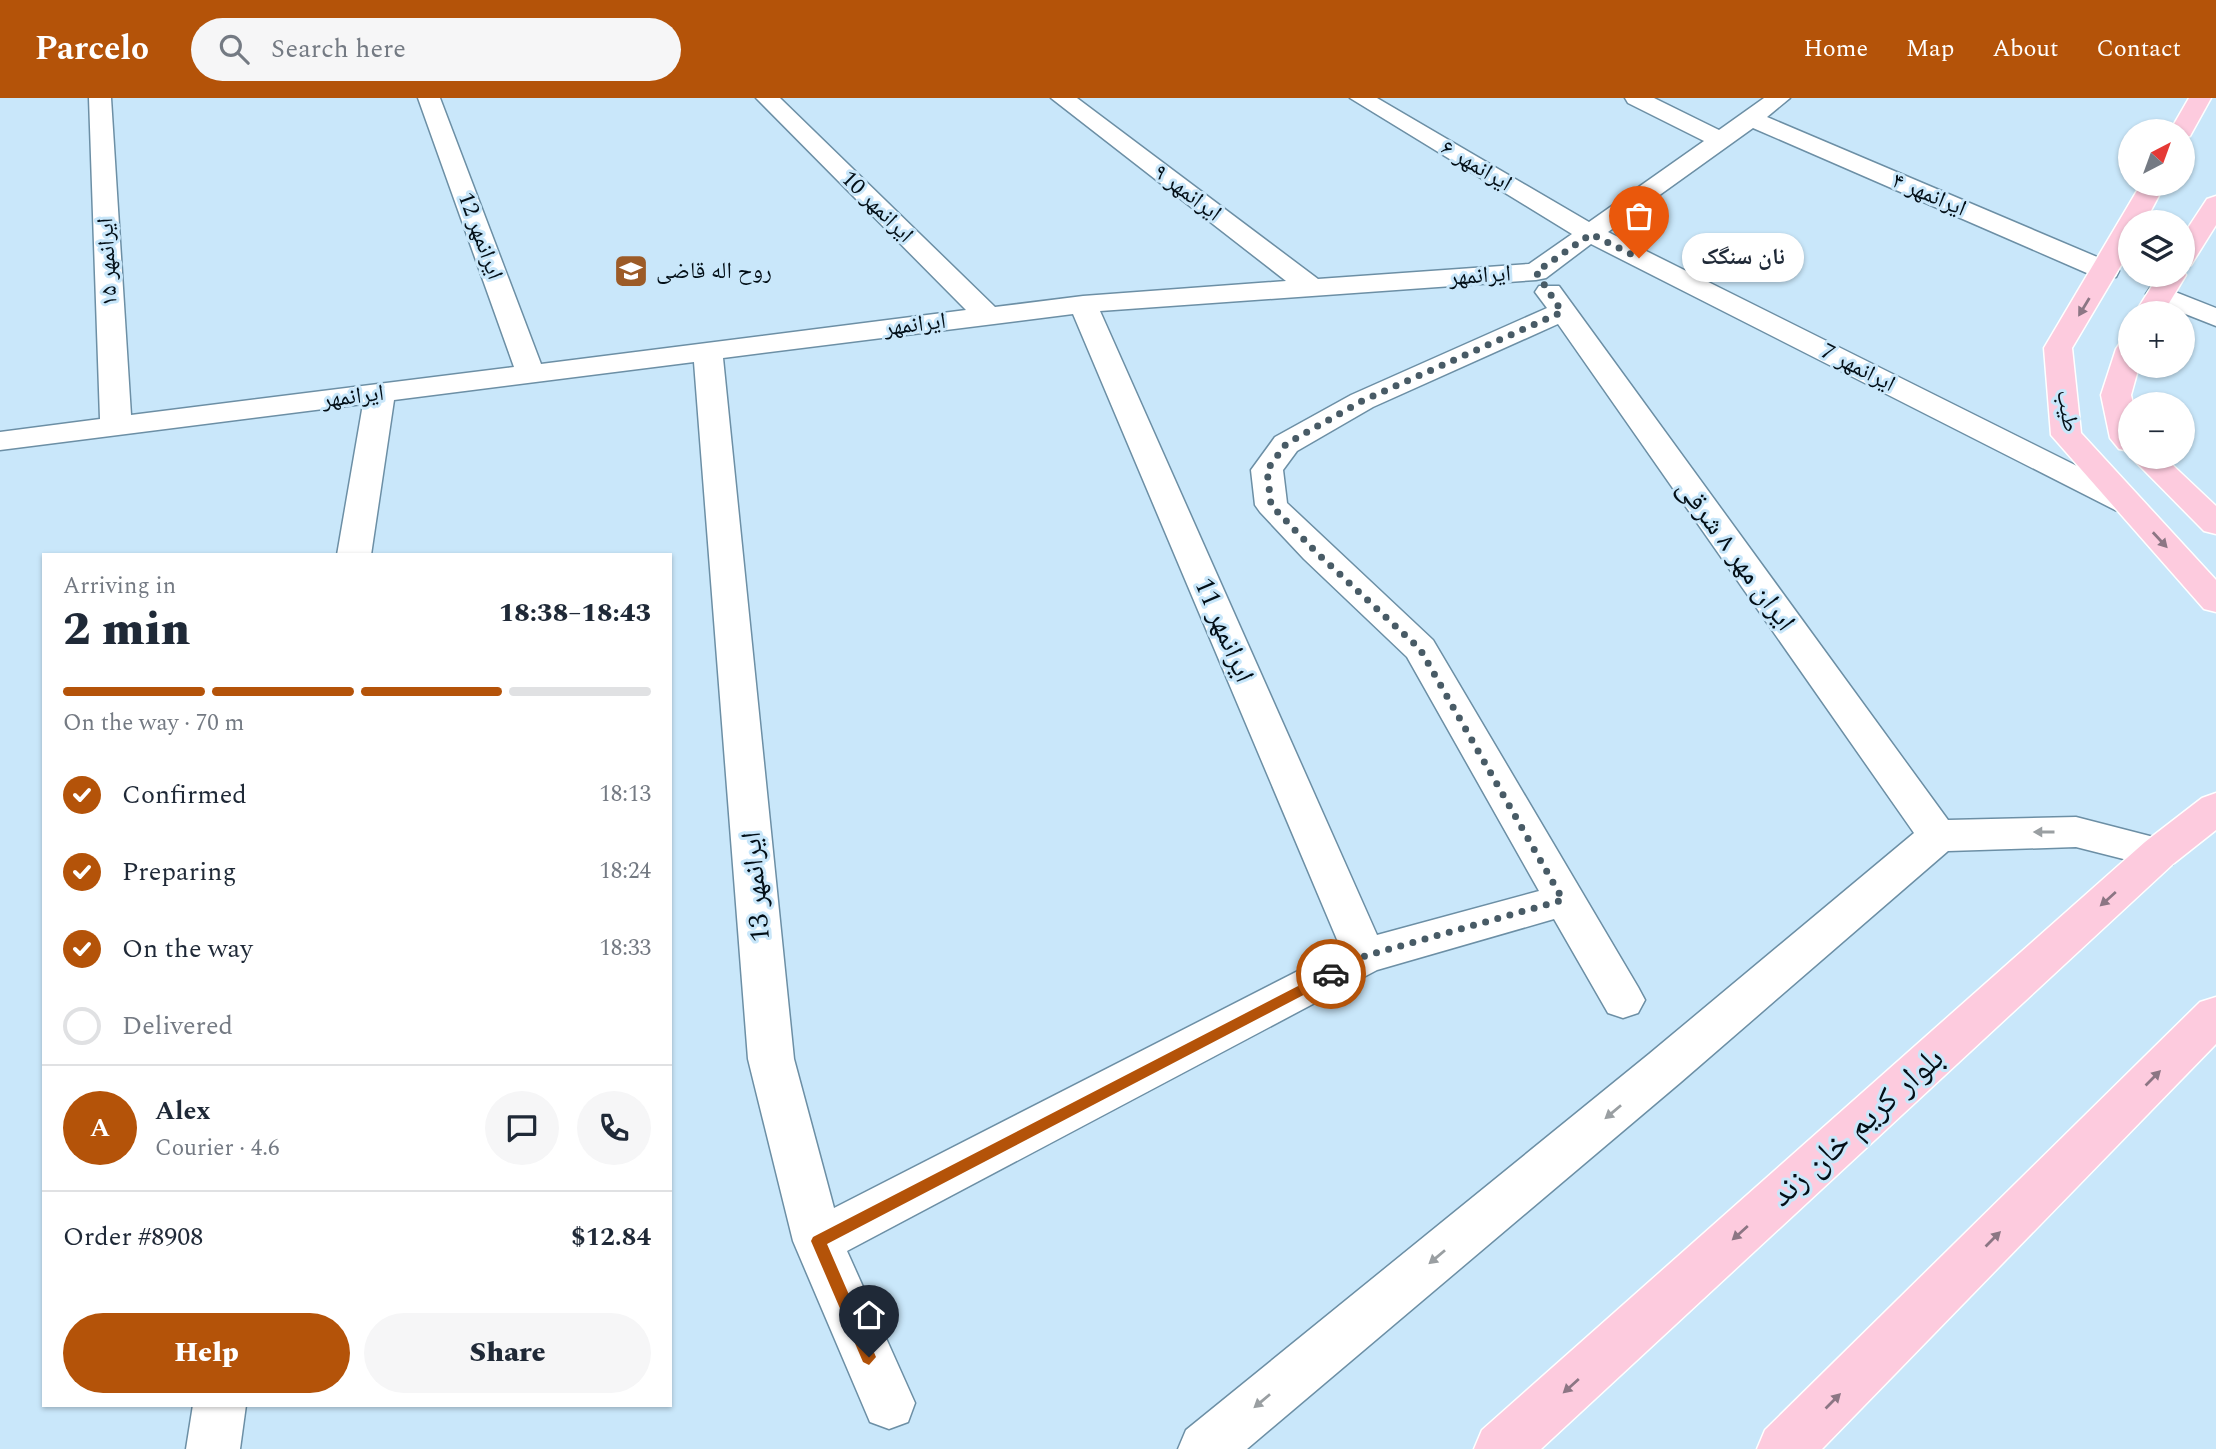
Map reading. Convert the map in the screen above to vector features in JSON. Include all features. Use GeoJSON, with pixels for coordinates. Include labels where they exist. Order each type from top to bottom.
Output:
{"type":"FeatureCollection","features":[{"type":"Feature","properties":{"kind":"main road"},"geometry":{"type":"LineString","coordinates":[[2186,119],[2193,100]]}},
{"type":"Feature","properties":{"kind":"main road"},"geometry":{"type":"LineString","coordinates":[[2195,238],[2216,204]]}},
{"type":"Feature","properties":{"kind":"main road","name":"طیب"},"geometry":{"type":"LineString","coordinates":[[2118,248],[2058,348],[2066,435],[2216,601]]}},
{"type":"Feature","properties":{"kind":"main road","name":"طیب"},"geometry":{"type":"LineString","coordinates":[[2118,405],[2116,395],[2121,378]]}},
{"type":"Feature","properties":{"kind":"main road"},"geometry":{"type":"LineString","coordinates":[[2159,469],[2216,524]]}},
{"type":"Feature","properties":{"kind":"main road","name":"بلوار کریم خان زند"},"geometry":{"type":"LineString","coordinates":[[1501,1449],[2159,853],[2211,818]]}},
{"type":"Feature","properties":{"kind":"main road"},"geometry":{"type":"LineString","coordinates":[[1784,1449],[2216,1015]]}},
{"type":"Feature","properties":{"kind":"street","name":"ایرانمهر ۱۵"},"geometry":{"type":"LineString","coordinates":[[100,98],[116,426]]}},
{"type":"Feature","properties":{"kind":"street","name":"ایرانمهر 12"},"geometry":{"type":"LineString","coordinates":[[429,98],[531,374]]}},
{"type":"Feature","properties":{"kind":"street","name":"ایرانمهر 10"},"geometry":{"type":"LineString","coordinates":[[767,98],[988,316]]}},
{"type":"Feature","properties":{"kind":"street","name":"ایرانمهر ۹"},"geometry":{"type":"LineString","coordinates":[[1062,98],[1312,288]]}},
{"type":"Feature","properties":{"kind":"street","name":"ایرانمهر ۶"},"geometry":{"type":"LineString","coordinates":[[1362,98],[1591,234]]}},
{"type":"Feature","properties":{"kind":"street"},"geometry":{"type":"LineString","coordinates":[[1636,98],[1723,141]]}},
{"type":"Feature","properties":{"kind":"street","name":"ایرانمهر"},"geometry":{"type":"LineString","coordinates":[[0,441],[1083,304],[1536,272],[1723,141],[1779,98]]}},
{"type":"Feature","properties":{"kind":"street","name":"ایرانمهر ۴"},"geometry":{"type":"LineString","coordinates":[[1752,119],[2106,271]]}},
{"type":"Feature","properties":{"kind":"street","name":"ایرانمهر 7"},"geometry":{"type":"LineString","coordinates":[[1591,234],[2126,503]]}},
{"type":"Feature","properties":{"kind":"street","name":"ایران مهر ٨ شرقی"},"geometry":{"type":"LineString","coordinates":[[1536,272],[1938,836]]}},
{"type":"Feature","properties":{"kind":"street"},"geometry":{"type":"LineString","coordinates":[[2160,294],[2216,318]]}},
{"type":"Feature","properties":{"kind":"street","name":"ایرانمهر 11"},"geometry":{"type":"LineString","coordinates":[[1083,304],[1365,956]]}},
{"type":"Feature","properties":{"kind":"street"},"geometry":{"type":"LineString","coordinates":[[1562,312],[1362,401],[1286,444],[1267,470],[1271,505],[1316,552],[1420,649],[1623,1000]]}},
{"type":"Feature","properties":{"kind":"street","name":"ایرانمهر 13"},"geometry":{"type":"LineString","coordinates":[[708,352],[771,1059],[818,1241],[889,1403]]}},
{"type":"Feature","properties":{"kind":"street"},"geometry":{"type":"LineString","coordinates":[[354,553],[380,393]]}},
{"type":"Feature","properties":{"kind":"street"},"geometry":{"type":"LineString","coordinates":[[1205,1449],[1665,1068],[1938,836],[2001,832],[2076,832],[2159,853]]}},
{"type":"Feature","properties":{"kind":"street"},"geometry":{"type":"LineString","coordinates":[[818,1241],[1365,956],[1563,900]]}},
{"type":"Feature","properties":{"kind":"street"},"geometry":{"type":"LineString","coordinates":[[213,1449],[220,1407]]}},
{"type":"Feature","properties":{"kind":"way so far"},"geometry":{"type":"LineString","coordinates":[[1331,974],[1365,956],[1563,900],[1420,649],[1316,552],[1271,505],[1267,470],[1286,444],[1362,401],[1562,312],[1536,272],[1591,234],[1639,258]]}},
{"type":"Feature","properties":{"kind":"place","name":"نان سنگک"},"geometry":{"type":"Point","coordinates":[1639,258]}},
{"type":"Feature","properties":{"kind":"place","name":"روح اله قاضی"},"geometry":{"type":"Point","coordinates":[631,271]}},
{"type":"Feature","properties":{"kind":"route"},"geometry":{"type":"LineString","coordinates":[[869,1357],[818,1241],[1331,974]]}}]}
